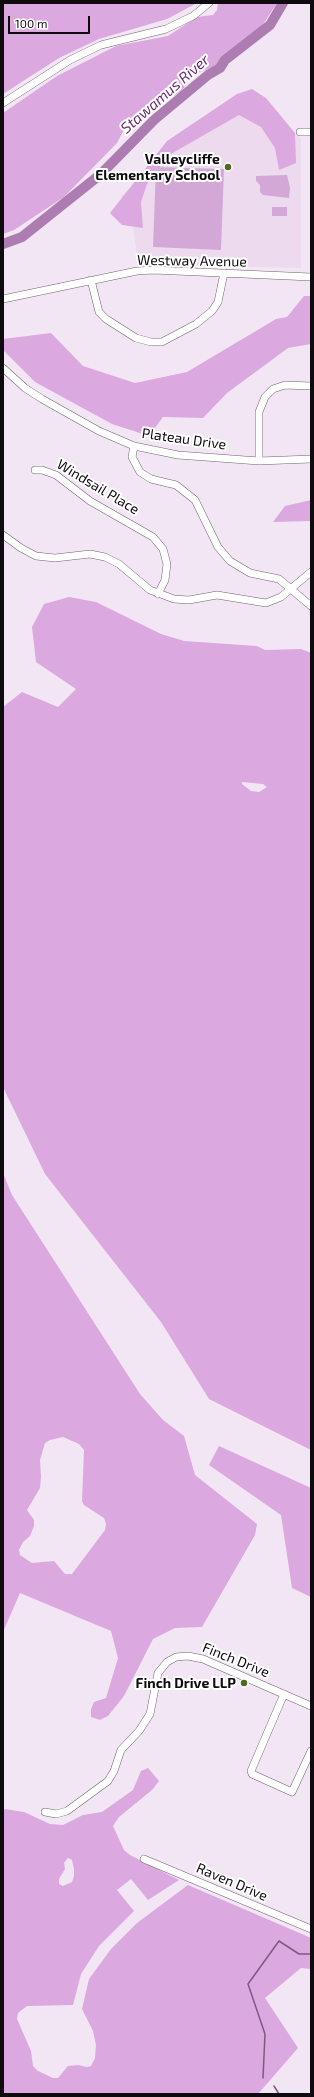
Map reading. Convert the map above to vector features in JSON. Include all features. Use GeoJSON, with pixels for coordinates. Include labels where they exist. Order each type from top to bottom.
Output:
{"type":"FeatureCollection","features":[{"type":"Feature","properties":{"kind":"street"},"geometry":{"type":"LineString","coordinates":[[3,104],[70,60],[101,44],[166,29],[193,16],[208,3]]}},
{"type":"Feature","properties":{"kind":"street"},"geometry":{"type":"LineString","coordinates":[[300,132],[311,132]]}},
{"type":"Feature","properties":{"kind":"street","name":"Westway Avenue"},"geometry":{"type":"LineString","coordinates":[[3,299],[91,280],[153,270],[311,277]]}},
{"type":"Feature","properties":{"kind":"street"},"geometry":{"type":"LineString","coordinates":[[91,280],[99,312],[106,319],[136,338],[151,342],[162,342],[196,324],[212,311],[218,302],[224,274]]}},
{"type":"Feature","properties":{"kind":"street","name":"Plateau Drive"},"geometry":{"type":"LineString","coordinates":[[3,368],[25,388],[42,399],[99,430],[134,446],[178,455],[259,462],[311,459]]}},
{"type":"Feature","properties":{"kind":"street"},"geometry":{"type":"LineString","coordinates":[[259,462],[259,412],[265,397],[273,389],[285,385],[311,386]]}},
{"type":"Feature","properties":{"kind":"street"},"geometry":{"type":"LineString","coordinates":[[134,446],[132,457],[133,463],[140,472],[151,479],[176,485],[195,500],[218,547],[230,561],[250,573],[279,578],[311,606]]}},
{"type":"Feature","properties":{"kind":"street","name":"Windsail Place"},"geometry":{"type":"LineString","coordinates":[[34,470],[42,470],[56,476],[90,501],[154,537],[163,549],[167,564],[165,580],[158,594]]}},
{"type":"Feature","properties":{"kind":"street"},"geometry":{"type":"LineString","coordinates":[[3,535],[21,548],[36,556],[55,558],[90,554],[105,557],[119,564],[143,585],[158,594],[174,599],[189,600],[217,595],[227,595],[257,603],[266,603],[281,598],[311,572]]}},
{"type":"Feature","properties":{"kind":"street","name":"Finch Drive"},"geometry":{"type":"LineString","coordinates":[[45,1812],[56,1814],[67,1811],[108,1781],[114,1771],[121,1750],[147,1720],[153,1703],[156,1678],[163,1666],[172,1659],[183,1656],[195,1657],[217,1664],[311,1706]]}},
{"type":"Feature","properties":{"kind":"street"},"geometry":{"type":"LineString","coordinates":[[284,1694],[251,1771],[252,1774],[292,1792],[311,1751]]}},
{"type":"Feature","properties":{"kind":"street","name":"Raven Drive"},"geometry":{"type":"LineString","coordinates":[[144,1859],[311,1928]]}},
{"type":"Feature","properties":{"kind":"shaded area"},"geometry":{"type":"Polygon","coordinates":[[[3,3],[197,3],[167,19],[99,39],[59,58],[3,94],[3,3]]]}},
{"type":"Feature","properties":{"kind":"shaded area"},"geometry":{"type":"Polygon","coordinates":[[[218,3],[277,3],[262,26],[217,66],[191,75],[182,91],[128,122],[117,143],[64,197],[14,230],[3,234],[3,113],[57,76],[116,46],[168,36],[197,17],[213,15],[217,10],[218,3]]]}},
{"type":"Feature","properties":{"kind":"shaded area"},"geometry":{"type":"Polygon","coordinates":[[[252,89],[266,98],[295,133],[296,163],[279,170],[275,148],[261,127],[239,115],[169,155],[147,184],[141,202],[143,228],[122,225],[110,213],[167,141],[237,94],[252,89]]]}},
{"type":"Feature","properties":{"kind":"shaded area","name":"Valleycliffe Elementary School"},"geometry":{"type":"Polygon","coordinates":[[[255,98],[301,139],[301,268],[138,264],[132,219],[121,196],[210,121],[255,98]]]}},
{"type":"Feature","properties":{"kind":"shaded area"},"geometry":{"type":"Polygon","coordinates":[[[156,167],[224,169],[221,250],[153,247],[156,167]]]}},
{"type":"Feature","properties":{"kind":"shaded area"},"geometry":{"type":"Polygon","coordinates":[[[287,175],[290,188],[289,198],[263,195],[260,192],[260,185],[256,181],[256,176],[287,175]]]}},
{"type":"Feature","properties":{"kind":"shaded area"},"geometry":{"type":"Polygon","coordinates":[[[272,207],[287,207],[287,216],[272,216],[272,207]]]}},
{"type":"Feature","properties":{"kind":"shaded area"},"geometry":{"type":"Polygon","coordinates":[[[304,296],[311,296],[311,344],[288,348],[227,393],[203,418],[163,417],[149,436],[112,424],[35,382],[3,350],[3,339],[51,333],[83,366],[135,383],[187,372],[276,319],[287,317],[304,296]]]}},
{"type":"Feature","properties":{"kind":"shaded area"},"geometry":{"type":"Polygon","coordinates":[[[311,500],[311,521],[273,522],[285,506],[311,500]]]}},
{"type":"Feature","properties":{"kind":"shaded area"},"geometry":{"type":"Polygon","coordinates":[[[69,597],[96,602],[161,634],[184,641],[257,646],[265,650],[301,649],[311,653],[311,1450],[209,1399],[161,1322],[45,1174],[3,1087],[3,707],[22,692],[58,707],[76,689],[36,662],[32,627],[44,604],[69,597]],[[242,782],[242,784],[251,791],[259,792],[267,787],[263,784],[242,782]]]}},
{"type":"Feature","properties":{"kind":"shaded area"},"geometry":{"type":"Polygon","coordinates":[[[3,1173],[12,1195],[140,1394],[163,1420],[184,1436],[195,1475],[257,1524],[255,1535],[202,1627],[175,1628],[153,1639],[124,1696],[108,1716],[100,1720],[91,1717],[91,1709],[94,1702],[106,1698],[118,1658],[111,1631],[20,1593],[3,1632],[3,1173]],[[63,1437],[50,1440],[45,1443],[40,1460],[40,1488],[27,1510],[34,1520],[34,1526],[30,1536],[23,1542],[19,1550],[20,1555],[32,1563],[54,1561],[65,1574],[72,1574],[105,1530],[106,1524],[104,1518],[84,1505],[82,1501],[84,1450],[79,1444],[63,1437]]]}},
{"type":"Feature","properties":{"kind":"shaded area"},"geometry":{"type":"Polygon","coordinates":[[[219,1446],[311,1488],[311,1597],[292,1588],[281,1515],[209,1465],[219,1446]]]}},
{"type":"Feature","properties":{"kind":"shaded area"},"geometry":{"type":"Polygon","coordinates":[[[148,1768],[159,1781],[152,1790],[119,1817],[113,1826],[124,1850],[130,1855],[179,1880],[148,1900],[131,1879],[117,1890],[134,1911],[99,1946],[81,1974],[73,2005],[27,2006],[18,2013],[17,2019],[31,2051],[33,2066],[38,2071],[53,2078],[58,2078],[68,2066],[91,2066],[95,2058],[96,2045],[93,2031],[82,2009],[89,1979],[111,1949],[137,1923],[188,1885],[311,1938],[311,1969],[301,1968],[265,1998],[298,2048],[258,2094],[3,2094],[3,1811],[5,1809],[24,1812],[50,1824],[63,1825],[83,1815],[102,1812],[133,1790],[141,1771],[148,1768]],[[68,1858],[64,1863],[65,1869],[59,1879],[59,1884],[63,1886],[72,1882],[74,1869],[72,1860],[68,1858]]]}},
{"type":"Feature","properties":{"kind":"waterway","name":"Stawamus River"},"geometry":{"type":"LineString","coordinates":[[3,244],[22,237],[101,174],[154,120],[208,75],[220,68],[225,60],[270,25],[283,3]]}},
{"type":"Feature","properties":{"kind":"waterway"},"geometry":{"type":"LineString","coordinates":[[263,2078],[265,2034],[248,1984],[279,1941],[299,1954],[311,1954]]}},
{"type":"Feature","properties":{"kind":"waterway"},"geometry":{"type":"LineString","coordinates":[[274,2086],[279,2094]]}},
{"type":"Feature","properties":{"kind":"place","name":"Valleycliffe Elementary School"},"geometry":{"type":"Point","coordinates":[228,167]}},
{"type":"Feature","properties":{"kind":"place","name":"Finch Drive LLP"},"geometry":{"type":"Point","coordinates":[244,1683]}}]}
